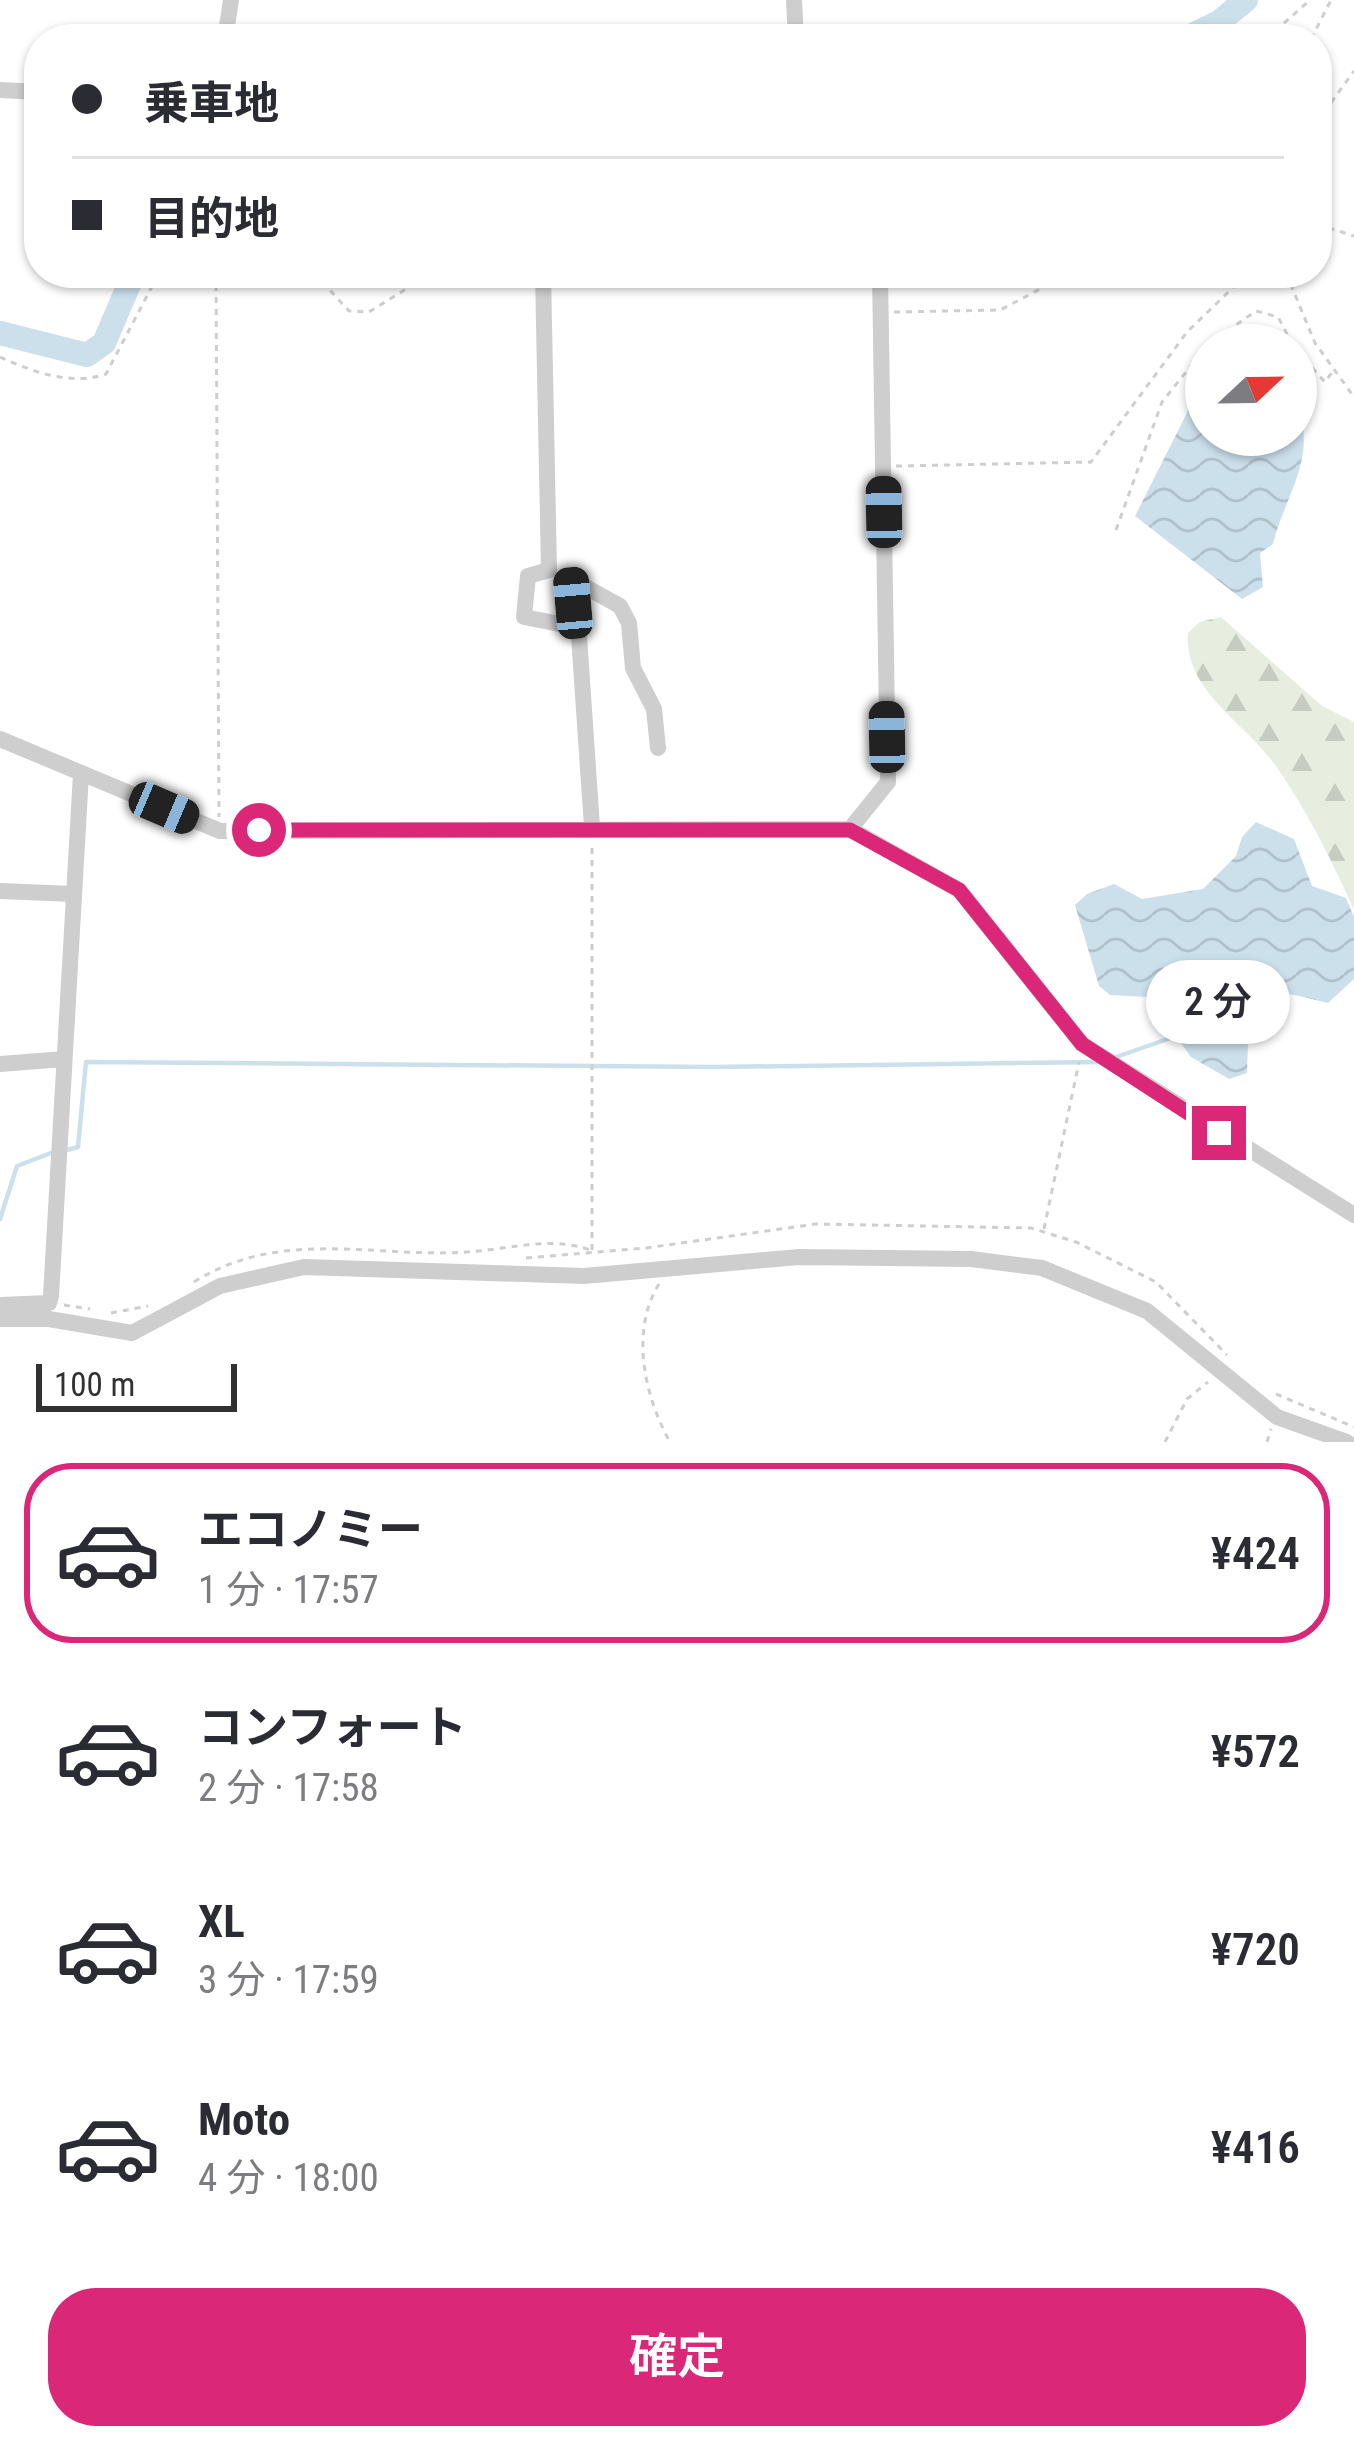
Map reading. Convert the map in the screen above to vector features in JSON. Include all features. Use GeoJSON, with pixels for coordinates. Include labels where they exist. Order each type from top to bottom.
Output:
{"type":"FeatureCollection","features":[{"type":"Feature","properties":{"kind":"street"},"geometry":{"type":"LineString","coordinates":[[543,288],[549,570]]}},
{"type":"Feature","properties":{"kind":"street"},"geometry":{"type":"LineString","coordinates":[[850,830],[888,782],[880,288]]}},
{"type":"Feature","properties":{"kind":"street"},"geometry":{"type":"LineString","coordinates":[[575,627],[524,616],[528,576],[549,570],[620,606],[629,623],[633,668],[653,709],[658,748]]}},
{"type":"Feature","properties":{"kind":"street"},"geometry":{"type":"LineString","coordinates":[[571,579],[592,826]]}},
{"type":"Feature","properties":{"kind":"street"},"geometry":{"type":"LineString","coordinates":[[0,739],[220,831],[592,826],[850,830],[959,890],[1090,1049],[1354,1215]]}},
{"type":"Feature","properties":{"kind":"street"},"geometry":{"type":"LineString","coordinates":[[0,1305],[50,1303],[81,774]]}},
{"type":"Feature","properties":{"kind":"street"},"geometry":{"type":"LineString","coordinates":[[0,891],[73,894]]}},
{"type":"Feature","properties":{"kind":"street"},"geometry":{"type":"LineString","coordinates":[[0,1064],[64,1059]]}},
{"type":"Feature","properties":{"kind":"street"},"geometry":{"type":"LineString","coordinates":[[0,1319],[49,1319],[132,1333],[220,1286],[304,1267],[584,1276],[855,1255],[1030,1266],[1086,1282],[1147,1311],[1226,1369],[1277,1417],[1347,1442]]}},
{"type":"Feature","properties":{"kind":"path"},"geometry":{"type":"LineString","coordinates":[[1283,24],[1310,0]]}},
{"type":"Feature","properties":{"kind":"path"},"geometry":{"type":"LineString","coordinates":[[1332,101],[1354,71]]}},
{"type":"Feature","properties":{"kind":"path"},"geometry":{"type":"LineString","coordinates":[[0,357],[63,378],[85,381],[106,374],[151,288]]}},
{"type":"Feature","properties":{"kind":"path"},"geometry":{"type":"LineString","coordinates":[[216,288],[220,831]]}},
{"type":"Feature","properties":{"kind":"path"},"geometry":{"type":"LineString","coordinates":[[328,288],[349,311],[369,312],[407,288]]}},
{"type":"Feature","properties":{"kind":"path"},"geometry":{"type":"LineString","coordinates":[[880,312],[1000,310],[1042,288]]}},
{"type":"Feature","properties":{"kind":"path"},"geometry":{"type":"LineString","coordinates":[[883,467],[1091,462],[1187,332],[1232,288]]}},
{"type":"Feature","properties":{"kind":"path"},"geometry":{"type":"LineString","coordinates":[[1292,288],[1315,343],[1354,398]]}},
{"type":"Feature","properties":{"kind":"path"},"geometry":{"type":"LineString","coordinates":[[1238,324],[1256,311],[1278,317],[1282,324]]}},
{"type":"Feature","properties":{"kind":"path"},"geometry":{"type":"LineString","coordinates":[[1317,374],[1324,382],[1335,370]]}},
{"type":"Feature","properties":{"kind":"path"},"geometry":{"type":"LineString","coordinates":[[1116,530],[1162,402],[1185,373]]}},
{"type":"Feature","properties":{"kind":"path"},"geometry":{"type":"LineString","coordinates":[[592,826],[592,1250]]}},
{"type":"Feature","properties":{"kind":"path"},"geometry":{"type":"LineString","coordinates":[[1044,1231],[1090,1049]]}},
{"type":"Feature","properties":{"kind":"path"},"geometry":{"type":"LineString","coordinates":[[521,1258],[835,1223],[969,1223],[1044,1231],[1156,1282],[1226,1369],[1186,1399],[1165,1442]]}},
{"type":"Feature","properties":{"kind":"path"},"geometry":{"type":"LineString","coordinates":[[665,1271],[645,1306],[645,1379],[670,1442]]}},
{"type":"Feature","properties":{"kind":"path"},"geometry":{"type":"LineString","coordinates":[[1269,1391],[1354,1427]]}},
{"type":"Feature","properties":{"kind":"green space"},"geometry":{"type":"Polygon","coordinates":[[[1221,617],[1322,706],[1354,722],[1354,910],[1278,769],[1196,673],[1188,633],[1200,622],[1221,617]]]}},
{"type":"Feature","properties":{"kind":"water"},"geometry":{"type":"Polygon","coordinates":[[[1185,417],[1185,456],[1302,456],[1273,544],[1260,553],[1263,587],[1242,599],[1135,516],[1185,417]]]}},
{"type":"Feature","properties":{"kind":"water"},"geometry":{"type":"Polygon","coordinates":[[[1256,822],[1294,839],[1312,886],[1346,898],[1354,917],[1354,979],[1328,1003],[1286,994],[1259,1003],[1249,1012],[1247,1073],[1229,1079],[1191,1057],[1147,997],[1110,995],[1099,986],[1075,905],[1087,894],[1114,884],[1142,899],[1203,889],[1236,856],[1242,837],[1256,822]]]}},
{"type":"Feature","properties":{"kind":"waterway"},"geometry":{"type":"LineString","coordinates":[[1215,24],[1246,0]]}},
{"type":"Feature","properties":{"kind":"waterway"},"geometry":{"type":"LineString","coordinates":[[0,333],[87,355],[104,343],[128,288]]}},
{"type":"Feature","properties":{"kind":"waterway"},"geometry":{"type":"LineString","coordinates":[[1116,1057],[1179,1035]]}},
{"type":"Feature","properties":{"kind":"waterway"},"geometry":{"type":"LineString","coordinates":[[63,1151],[78,1147],[86,1062],[714,1067],[1100,1062]]}},
{"type":"Feature","properties":{"kind":"waterway"},"geometry":{"type":"LineString","coordinates":[[0,1219],[17,1166],[51,1153]]}},
{"type":"Feature","properties":{"kind":"route"},"geometry":{"type":"LineString","coordinates":[[259,830],[592,826],[850,830],[959,890],[1082,1044],[1219,1133]]}}]}
